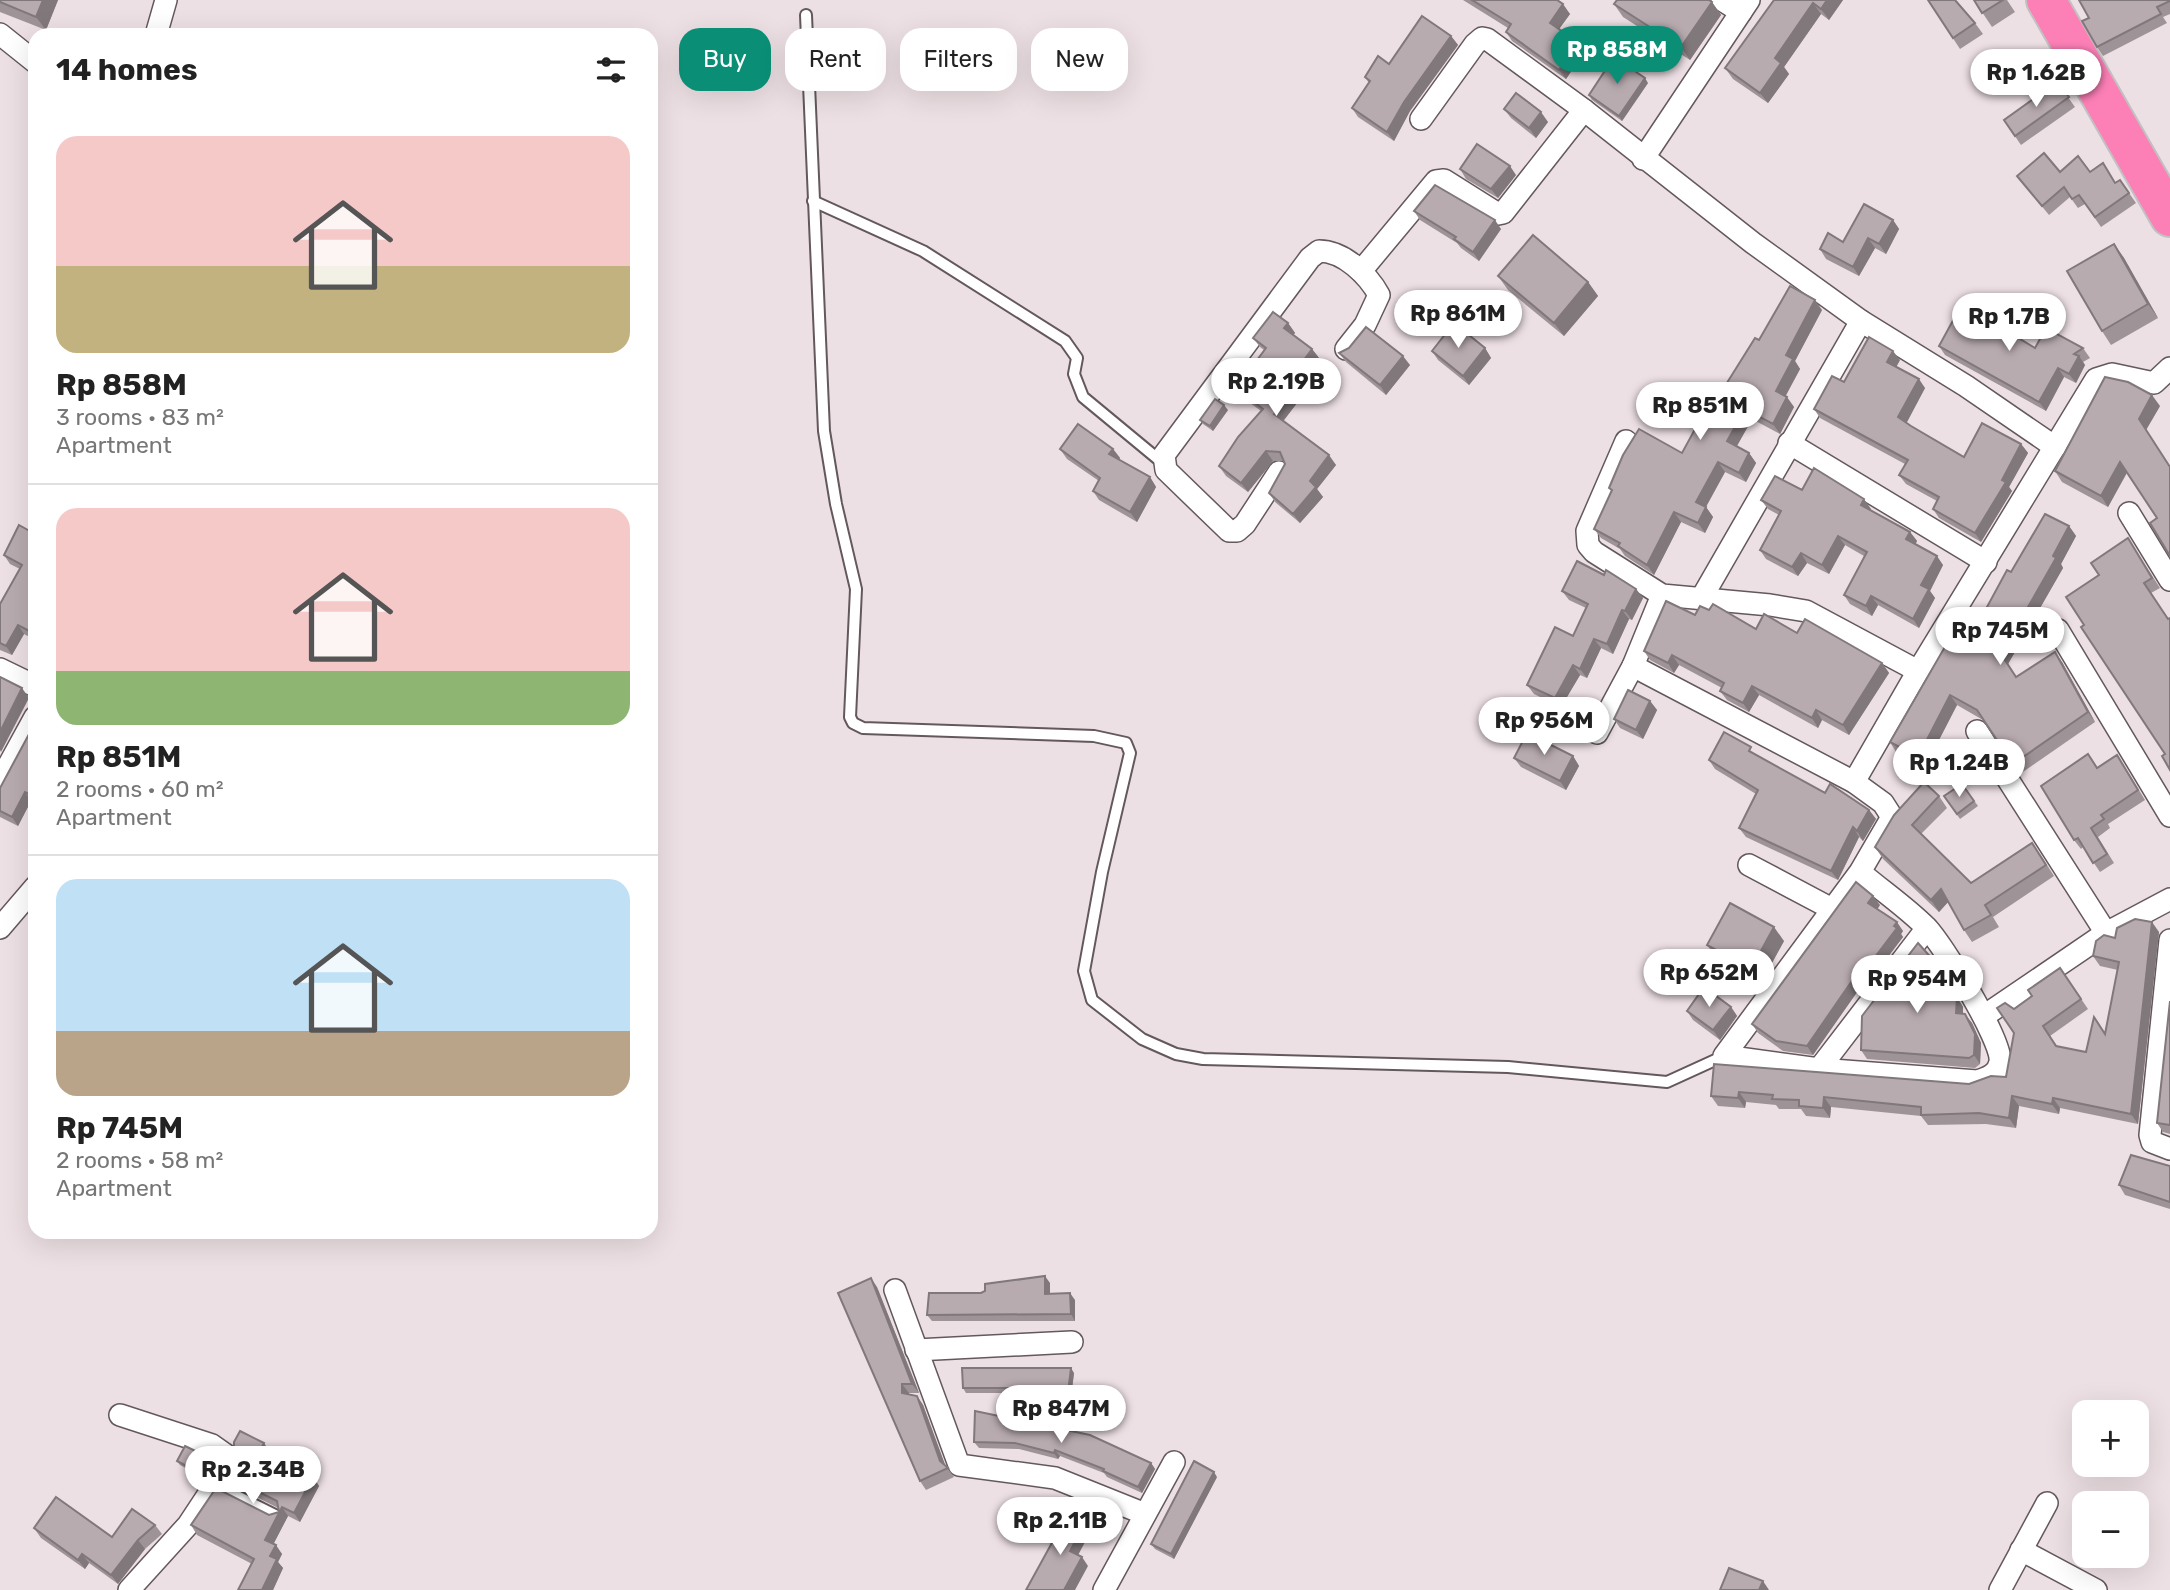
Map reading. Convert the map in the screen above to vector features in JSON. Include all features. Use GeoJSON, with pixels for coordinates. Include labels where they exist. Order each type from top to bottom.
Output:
{"type":"FeatureCollection","features":[{"type":"Feature","properties":{"kind":"highway"},"geometry":{"type":"LineString","coordinates":[[2046,0],[2170,217]]}},
{"type":"Feature","properties":{"kind":"street"},"geometry":{"type":"LineString","coordinates":[[158,28],[166,0]]}},
{"type":"Feature","properties":{"kind":"street"},"geometry":{"type":"LineString","coordinates":[[1643,159],[1745,6],[1722,0]]}},
{"type":"Feature","properties":{"kind":"street"},"geometry":{"type":"LineString","coordinates":[[0,34],[28,56]]}},
{"type":"Feature","properties":{"kind":"street"},"geometry":{"type":"LineString","coordinates":[[1421,119],[1482,38],[1584,110],[1643,159],[1861,321],[1966,386],[2055,447]]}},
{"type":"Feature","properties":{"kind":"street"},"geometry":{"type":"LineString","coordinates":[[1362,271],[1436,181],[1444,180],[1498,214],[1503,213],[1584,110]]}},
{"type":"Feature","properties":{"kind":"street"},"geometry":{"type":"LineString","coordinates":[[1279,472],[1245,524],[1233,532],[1166,470],[1164,464],[1166,451],[1310,258],[1319,251],[1334,253],[1362,271],[1372,282],[1380,298],[1346,349]]}},
{"type":"Feature","properties":{"kind":"street"},"geometry":{"type":"LineString","coordinates":[[1701,599],[1861,321]]}},
{"type":"Feature","properties":{"kind":"street"},"geometry":{"type":"LineString","coordinates":[[1854,782],[1918,671],[2100,376],[2112,374],[2154,383],[2170,368]]}},
{"type":"Feature","properties":{"kind":"street"},"geometry":{"type":"LineString","coordinates":[[1626,440],[1587,531],[1588,545],[1603,559],[1661,595],[1806,611],[1918,671]]}},
{"type":"Feature","properties":{"kind":"street"},"geometry":{"type":"LineString","coordinates":[[1789,443],[1986,562]]}},
{"type":"Feature","properties":{"kind":"street"},"geometry":{"type":"LineString","coordinates":[[2129,513],[2170,580]]}},
{"type":"Feature","properties":{"kind":"street"},"geometry":{"type":"LineString","coordinates":[[1597,733],[1633,666],[1661,595]]}},
{"type":"Feature","properties":{"kind":"street"},"geometry":{"type":"LineString","coordinates":[[2058,630],[2170,816]]}},
{"type":"Feature","properties":{"kind":"street"},"geometry":{"type":"LineString","coordinates":[[1633,666],[1854,782],[1883,803],[1892,817],[1892,823],[1860,872],[1724,1056],[1819,1069],[1977,1081],[1987,1079],[1996,1072],[2000,1061],[1984,1016],[1927,928],[1860,872]]}},
{"type":"Feature","properties":{"kind":"street"},"geometry":{"type":"LineString","coordinates":[[0,668],[28,682]]}},
{"type":"Feature","properties":{"kind":"street"},"geometry":{"type":"LineString","coordinates":[[0,781],[28,730]]}},
{"type":"Feature","properties":{"kind":"street"},"geometry":{"type":"LineString","coordinates":[[1977,731],[2106,933]]}},
{"type":"Feature","properties":{"kind":"street"},"geometry":{"type":"LineString","coordinates":[[1749,865],[1832,909]]}},
{"type":"Feature","properties":{"kind":"street"},"geometry":{"type":"LineString","coordinates":[[0,928],[28,895]]}},
{"type":"Feature","properties":{"kind":"street"},"geometry":{"type":"LineString","coordinates":[[1984,1016],[2106,933],[2170,899]]}},
{"type":"Feature","properties":{"kind":"street"},"geometry":{"type":"LineString","coordinates":[[1819,1069],[1927,928]]}},
{"type":"Feature","properties":{"kind":"street"},"geometry":{"type":"LineString","coordinates":[[2170,940],[2151,1135],[2152,1142],[2170,1149]]}},
{"type":"Feature","properties":{"kind":"street"},"geometry":{"type":"LineString","coordinates":[[895,1290],[959,1465],[1055,1478],[1145,1514]]}},
{"type":"Feature","properties":{"kind":"street"},"geometry":{"type":"LineString","coordinates":[[916,1350],[1072,1342]]}},
{"type":"Feature","properties":{"kind":"street"},"geometry":{"type":"LineString","coordinates":[[120,1415],[226,1452],[229,1463],[188,1525],[129,1590]]}},
{"type":"Feature","properties":{"kind":"street"},"geometry":{"type":"LineString","coordinates":[[1104,1590],[1174,1462]]}},
{"type":"Feature","properties":{"kind":"street"},"geometry":{"type":"LineString","coordinates":[[2000,1590],[2047,1503]]}},
{"type":"Feature","properties":{"kind":"street"},"geometry":{"type":"LineString","coordinates":[[2021,1550],[2096,1590]]}},
{"type":"Feature","properties":{"kind":"lane"},"geometry":{"type":"LineString","coordinates":[[806,15],[824,431],[836,504],[856,589],[850,717],[853,723],[863,728],[1094,736],[1126,743],[1130,753],[1102,872],[1084,971],[1092,1000],[1142,1038],[1176,1054],[1202,1059],[1508,1067],[1667,1082],[1724,1056]]}},
{"type":"Feature","properties":{"kind":"lane"},"geometry":{"type":"LineString","coordinates":[[813,201],[923,251],[1065,341],[1077,358],[1074,374],[1083,397],[1164,464]]}},
{"type":"Feature","properties":{"kind":"lane"},"geometry":{"type":"LineString","coordinates":[[215,1485],[279,1517]]}},
{"type":"Feature","properties":{"kind":"building"},"geometry":{"type":"Polygon","coordinates":[[[0,0],[43,0],[36,17],[0,0]]]}},
{"type":"Feature","properties":{"kind":"building"},"geometry":{"type":"Polygon","coordinates":[[[1472,0],[1557,0],[1563,4],[1550,23],[1578,42],[1559,70],[1506,32],[1511,24],[1472,0]]]}},
{"type":"Feature","properties":{"kind":"building"},"geometry":{"type":"Polygon","coordinates":[[[1617,0],[1712,2],[1681,47],[1614,4],[1617,0]]]}},
{"type":"Feature","properties":{"kind":"building"},"geometry":{"type":"Polygon","coordinates":[[[1774,0],[1827,0],[1821,9],[1813,3],[1775,58],[1781,63],[1760,93],[1725,68],[1774,0]]]}},
{"type":"Feature","properties":{"kind":"building"},"geometry":{"type":"Polygon","coordinates":[[[1928,0],[1955,0],[1975,23],[1953,38],[1928,0]]]}},
{"type":"Feature","properties":{"kind":"building"},"geometry":{"type":"Polygon","coordinates":[[[1974,0],[2003,0],[1982,13],[1974,0]]]}},
{"type":"Feature","properties":{"kind":"building"},"geometry":{"type":"Polygon","coordinates":[[[2079,0],[2170,1],[2157,7],[2161,14],[2097,47],[2082,21],[2089,18],[2079,0]]]}},
{"type":"Feature","properties":{"kind":"building"},"geometry":{"type":"Polygon","coordinates":[[[1422,16],[1451,36],[1404,102],[1387,132],[1352,108],[1370,81],[1365,77],[1378,56],[1389,64],[1422,16]]]}},
{"type":"Feature","properties":{"kind":"building"},"geometry":{"type":"Polygon","coordinates":[[[1614,57],[1645,78],[1619,116],[1589,95],[1614,57]]]}},
{"type":"Feature","properties":{"kind":"building"},"geometry":{"type":"Polygon","coordinates":[[[2057,82],[2069,97],[2015,136],[2004,120],[2057,82]]]}},
{"type":"Feature","properties":{"kind":"building"},"geometry":{"type":"Polygon","coordinates":[[[1516,93],[1541,112],[1529,128],[1504,109],[1516,93]]]}},
{"type":"Feature","properties":{"kind":"building"},"geometry":{"type":"Polygon","coordinates":[[[1477,144],[1510,166],[1491,189],[1460,169],[1477,144]]]}},
{"type":"Feature","properties":{"kind":"building"},"geometry":{"type":"Polygon","coordinates":[[[2044,153],[2060,172],[2078,156],[2090,172],[2103,163],[2115,183],[2120,180],[2129,193],[2095,217],[2079,195],[2072,199],[2064,187],[2042,206],[2017,176],[2044,153]]]}},
{"type":"Feature","properties":{"kind":"building"},"geometry":{"type":"Polygon","coordinates":[[[1435,185],[1495,220],[1473,252],[1454,239],[1456,237],[1414,211],[1435,185]]]}},
{"type":"Feature","properties":{"kind":"building"},"geometry":{"type":"Polygon","coordinates":[[[1864,204],[1893,220],[1879,244],[1868,238],[1853,267],[1820,249],[1828,233],[1843,242],[1864,204]]]}},
{"type":"Feature","properties":{"kind":"building"},"geometry":{"type":"Polygon","coordinates":[[[1533,235],[1588,282],[1554,323],[1498,276],[1533,235]]]}},
{"type":"Feature","properties":{"kind":"building"},"geometry":{"type":"Polygon","coordinates":[[[2114,244],[2148,304],[2102,331],[2067,271],[2114,244]]]}},
{"type":"Feature","properties":{"kind":"building"},"geometry":{"type":"Polygon","coordinates":[[[1790,286],[1815,300],[1786,355],[1793,359],[1776,391],[1787,397],[1773,424],[1745,409],[1727,441],[1749,453],[1739,473],[1718,462],[1696,502],[1706,507],[1698,523],[1674,512],[1647,565],[1618,546],[1620,543],[1594,529],[1612,490],[1609,488],[1623,455],[1639,429],[1682,453],[1711,400],[1715,402],[1755,338],[1759,340],[1790,286]]]}},
{"type":"Feature","properties":{"kind":"building"},"geometry":{"type":"Polygon","coordinates":[[[1962,304],[2035,348],[2046,328],[2083,348],[2074,354],[2079,356],[2069,374],[2058,368],[2039,402],[1939,346],[1962,304]]]}},
{"type":"Feature","properties":{"kind":"building"},"geometry":{"type":"Polygon","coordinates":[[[1273,312],[1288,323],[1284,328],[1312,349],[1290,379],[1297,385],[1274,414],[1329,455],[1310,481],[1316,487],[1293,514],[1269,493],[1285,464],[1280,452],[1266,451],[1241,483],[1219,466],[1238,437],[1263,409],[1236,388],[1266,348],[1253,338],[1273,312]]]}},
{"type":"Feature","properties":{"kind":"building"},"geometry":{"type":"Polygon","coordinates":[[[1454,323],[1485,348],[1463,376],[1432,351],[1454,323]]]}},
{"type":"Feature","properties":{"kind":"building"},"geometry":{"type":"Polygon","coordinates":[[[1366,327],[1403,356],[1380,385],[1339,353],[1349,348],[1366,327]]]}},
{"type":"Feature","properties":{"kind":"building"},"geometry":{"type":"Polygon","coordinates":[[[1869,337],[1893,351],[1887,362],[1919,379],[1898,417],[1964,457],[1982,423],[2021,444],[2002,480],[2006,482],[1975,533],[1933,509],[1939,497],[1899,475],[1908,460],[1814,409],[1832,376],[1844,382],[1869,337]]]}},
{"type":"Feature","properties":{"kind":"building"},"geometry":{"type":"Polygon","coordinates":[[[2105,377],[2128,382],[2152,395],[2139,419],[2170,467],[2170,556],[2150,523],[2157,518],[2120,462],[2101,496],[2055,471],[2105,377]]]}},
{"type":"Feature","properties":{"kind":"building"},"geometry":{"type":"Polygon","coordinates":[[[1215,399],[1224,405],[1210,426],[1200,420],[1215,399]]]}},
{"type":"Feature","properties":{"kind":"building"},"geometry":{"type":"Polygon","coordinates":[[[1078,424],[1113,449],[1109,454],[1150,477],[1130,512],[1093,491],[1100,478],[1060,449],[1078,424]]]}},
{"type":"Feature","properties":{"kind":"building"},"geometry":{"type":"Polygon","coordinates":[[[1814,468],[1864,499],[1861,505],[1910,532],[1906,539],[1937,556],[1921,585],[1929,589],[1913,619],[1871,596],[1866,606],[1844,595],[1867,552],[1838,536],[1822,565],[1801,553],[1792,567],[1760,550],[1781,511],[1761,500],[1775,476],[1802,490],[1814,468]]]}},
{"type":"Feature","properties":{"kind":"building"},"geometry":{"type":"Polygon","coordinates":[[[2045,514],[2069,526],[2053,556],[2056,558],[2001,654],[2016,677],[2055,652],[2088,712],[2013,764],[1977,710],[1950,695],[1918,757],[1890,742],[1965,612],[1980,620],[2007,570],[2011,572],[2045,514]]]}},
{"type":"Feature","properties":{"kind":"building"},"geometry":{"type":"Polygon","coordinates":[[[19,525],[28,530],[28,630],[18,625],[6,646],[0,643],[0,604],[22,565],[4,555],[19,525]]]}},
{"type":"Feature","properties":{"kind":"building"},"geometry":{"type":"Polygon","coordinates":[[[2128,538],[2152,578],[2144,583],[2168,619],[2170,618],[2170,770],[2162,756],[2165,754],[2081,627],[2084,625],[2066,597],[2099,575],[2091,563],[2128,538]]]}},
{"type":"Feature","properties":{"kind":"building"},"geometry":{"type":"Polygon","coordinates":[[[1577,561],[1604,575],[1606,570],[1636,589],[1625,611],[1622,610],[1607,644],[1594,639],[1580,669],[1573,665],[1555,698],[1527,685],[1555,627],[1573,636],[1588,604],[1562,591],[1577,561]]]}},
{"type":"Feature","properties":{"kind":"building"},"geometry":{"type":"Polygon","coordinates":[[[1666,601],[1695,615],[1700,606],[1709,610],[1713,604],[1756,629],[1764,614],[1797,633],[1805,619],[1882,663],[1843,725],[1816,710],[1812,718],[1752,686],[1743,703],[1720,691],[1724,683],[1672,655],[1668,663],[1644,651],[1666,601]]]}},
{"type":"Feature","properties":{"kind":"building"},"geometry":{"type":"Polygon","coordinates":[[[0,677],[22,688],[0,732],[0,677]]]}},
{"type":"Feature","properties":{"kind":"building"},"geometry":{"type":"Polygon","coordinates":[[[1628,690],[1650,701],[1636,730],[1614,719],[1628,690]]]}},
{"type":"Feature","properties":{"kind":"building"},"geometry":{"type":"Polygon","coordinates":[[[1724,732],[1751,747],[1749,751],[1825,793],[1830,784],[1869,810],[1857,831],[1853,827],[1831,871],[1739,828],[1758,790],[1709,760],[1724,732]]]}},
{"type":"Feature","properties":{"kind":"building"},"geometry":{"type":"Polygon","coordinates":[[[1527,733],[1573,756],[1560,781],[1514,758],[1527,733]]]}},
{"type":"Feature","properties":{"kind":"building"},"geometry":{"type":"Polygon","coordinates":[[[28,736],[28,794],[25,792],[12,817],[0,811],[0,788],[28,736]]]}},
{"type":"Feature","properties":{"kind":"building"},"geometry":{"type":"Polygon","coordinates":[[[2088,754],[2097,768],[2117,755],[2138,790],[2101,815],[2104,819],[2091,828],[2107,854],[2093,863],[2078,838],[2074,840],[2041,786],[2088,754]]]}},
{"type":"Feature","properties":{"kind":"building"},"geometry":{"type":"Polygon","coordinates":[[[1924,782],[1939,796],[1912,825],[1971,883],[2032,843],[2046,865],[1985,905],[1991,915],[1964,930],[1941,889],[1931,900],[1875,847],[1894,815],[1924,782]]]}},
{"type":"Feature","properties":{"kind":"building"},"geometry":{"type":"Polygon","coordinates":[[[1962,784],[1974,801],[1957,814],[1944,796],[1962,784]]]}},
{"type":"Feature","properties":{"kind":"building"},"geometry":{"type":"Polygon","coordinates":[[[1856,882],[1873,896],[1868,903],[1897,922],[1894,926],[1897,928],[1865,970],[1865,962],[1807,1046],[1776,1041],[1752,1024],[1856,882]]]}},
{"type":"Feature","properties":{"kind":"building"},"geometry":{"type":"Polygon","coordinates":[[[1730,903],[1774,927],[1751,969],[1707,945],[1730,903]]]}},
{"type":"Feature","properties":{"kind":"building"},"geometry":{"type":"Polygon","coordinates":[[[2135,919],[2152,922],[2131,1114],[2053,1098],[2052,1104],[2012,1096],[2009,1118],[1979,1113],[1921,1115],[1921,1107],[1824,1097],[1823,1108],[1799,1106],[1799,1100],[1772,1099],[1773,1095],[1739,1092],[1738,1098],[1711,1096],[1714,1064],[1969,1084],[1991,1076],[2006,1077],[2014,1033],[1997,1008],[2005,1003],[2014,1009],[2032,996],[2028,990],[2060,968],[2081,999],[2043,1026],[2056,1046],[2086,1052],[2094,1017],[2105,1034],[2119,962],[2093,956],[2096,941],[2104,935],[2115,938],[2117,928],[2135,919]]]}},
{"type":"Feature","properties":{"kind":"building"},"geometry":{"type":"Polygon","coordinates":[[[1918,943],[1936,963],[1923,982],[1948,983],[1957,998],[1956,1013],[1965,1014],[1975,1034],[1974,1055],[1969,1058],[1861,1050],[1862,1016],[1918,943]]]}},
{"type":"Feature","properties":{"kind":"building"},"geometry":{"type":"Polygon","coordinates":[[[1704,987],[1731,1007],[1713,1030],[1687,1011],[1704,987]]]}},
{"type":"Feature","properties":{"kind":"building"},"geometry":{"type":"Polygon","coordinates":[[[2170,1001],[2170,1125],[2157,1123],[2170,1001]]]}},
{"type":"Feature","properties":{"kind":"building"},"geometry":{"type":"Polygon","coordinates":[[[2131,1155],[2170,1166],[2170,1202],[2119,1185],[2131,1155]]]}},
{"type":"Feature","properties":{"kind":"building"},"geometry":{"type":"Polygon","coordinates":[[[1045,1276],[1045,1294],[1070,1293],[1071,1314],[927,1315],[929,1293],[981,1293],[985,1291],[985,1284],[1045,1276]]]}},
{"type":"Feature","properties":{"kind":"building"},"geometry":{"type":"Polygon","coordinates":[[[871,1278],[912,1384],[902,1384],[902,1393],[917,1396],[940,1461],[948,1468],[920,1481],[838,1293],[871,1278]]]}},
{"type":"Feature","properties":{"kind":"building"},"geometry":{"type":"Polygon","coordinates":[[[962,1368],[1071,1368],[1068,1392],[1037,1388],[963,1388],[962,1368]]]}},
{"type":"Feature","properties":{"kind":"building"},"geometry":{"type":"Polygon","coordinates":[[[975,1411],[1090,1435],[1151,1463],[1138,1487],[1103,1471],[1104,1469],[1055,1450],[1054,1453],[1015,1443],[974,1442],[975,1411]]]}},
{"type":"Feature","properties":{"kind":"building"},"geometry":{"type":"Polygon","coordinates":[[[240,1431],[264,1443],[261,1449],[313,1477],[294,1513],[282,1507],[265,1540],[276,1545],[270,1556],[277,1559],[262,1590],[238,1590],[254,1559],[191,1525],[216,1488],[269,1515],[279,1512],[277,1501],[224,1475],[234,1460],[234,1442],[240,1431]]]}},
{"type":"Feature","properties":{"kind":"building"},"geometry":{"type":"Polygon","coordinates":[[[185,1446],[210,1458],[200,1473],[177,1461],[185,1446]]]}},
{"type":"Feature","properties":{"kind":"building"},"geometry":{"type":"Polygon","coordinates":[[[1194,1461],[1214,1472],[1171,1554],[1151,1544],[1194,1461]]]}},
{"type":"Feature","properties":{"kind":"building"},"geometry":{"type":"Polygon","coordinates":[[[56,1497],[112,1537],[132,1509],[155,1525],[138,1540],[111,1575],[82,1554],[78,1560],[34,1528],[56,1497]]]}},
{"type":"Feature","properties":{"kind":"building"},"geometry":{"type":"Polygon","coordinates":[[[1070,1510],[1087,1519],[1070,1551],[1082,1557],[1064,1590],[1026,1590],[1070,1510]]]}},
{"type":"Feature","properties":{"kind":"building"},"geometry":{"type":"Polygon","coordinates":[[[1729,1568],[1763,1581],[1759,1590],[1720,1590],[1729,1568]]]}}]}
